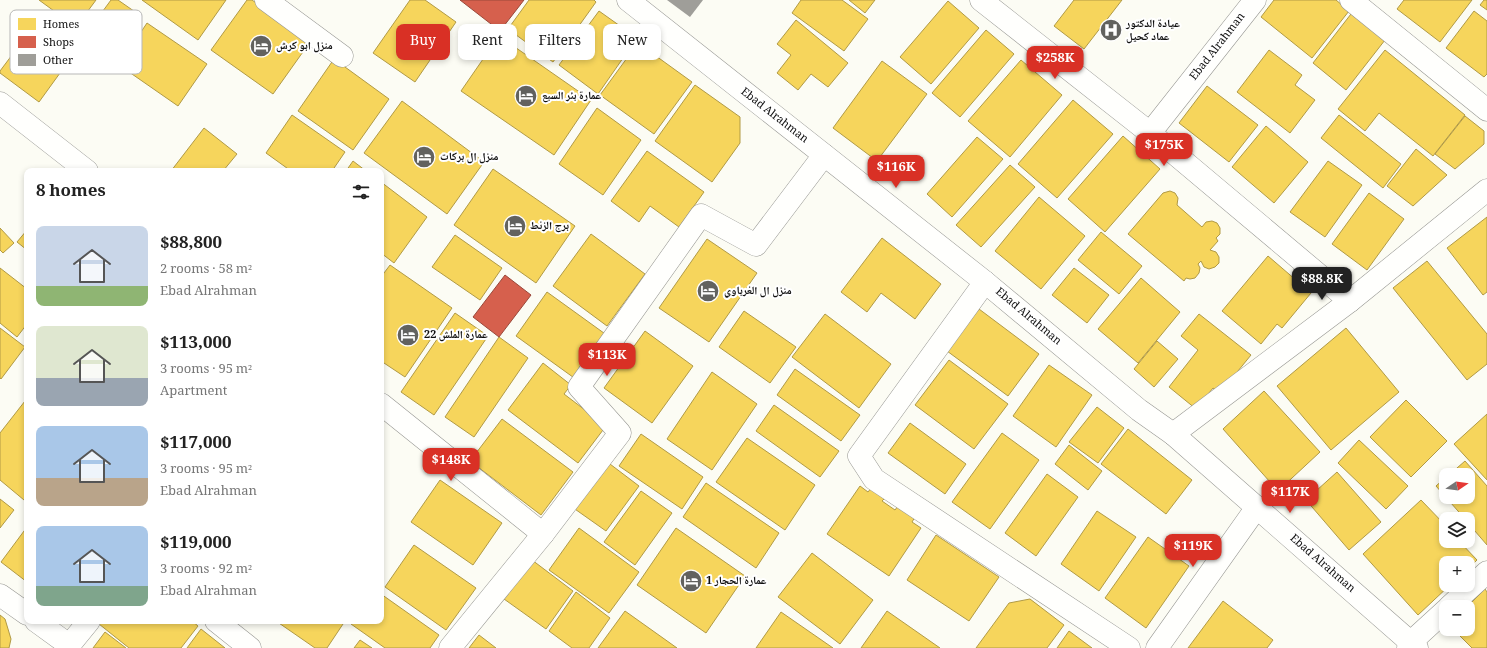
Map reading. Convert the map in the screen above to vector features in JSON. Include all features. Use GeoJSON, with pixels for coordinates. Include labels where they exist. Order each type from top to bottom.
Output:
{"type":"FeatureCollection","features":[{"type":"Feature","properties":{"kind":"street"},"geometry":{"type":"LineString","coordinates":[[266,0],[342,56]]}},
{"type":"Feature","properties":{"kind":"street","name":"Ebad Alrahman"},"geometry":{"type":"LineString","coordinates":[[628,0],[985,282],[1139,410],[1173,434],[1412,646]]}},
{"type":"Feature","properties":{"kind":"street"},"geometry":{"type":"LineString","coordinates":[[981,0],[1150,133],[1350,301]]}},
{"type":"Feature","properties":{"kind":"street","name":"Ebad Alrahman"},"geometry":{"type":"LineString","coordinates":[[1150,133],[1255,0]]}},
{"type":"Feature","properties":{"kind":"street"},"geometry":{"type":"LineString","coordinates":[[1351,0],[1487,110]]}},
{"type":"Feature","properties":{"kind":"street"},"geometry":{"type":"LineString","coordinates":[[0,103],[82,168]]}},
{"type":"Feature","properties":{"kind":"street"},"geometry":{"type":"LineString","coordinates":[[450,648],[542,534],[620,433],[579,387],[700,215],[756,245],[824,155]]}},
{"type":"Feature","properties":{"kind":"street"},"geometry":{"type":"LineString","coordinates":[[1173,434],[1350,301],[1487,190]]}},
{"type":"Feature","properties":{"kind":"street"},"geometry":{"type":"LineString","coordinates":[[985,282],[859,456],[874,479],[1129,648]]}},
{"type":"Feature","properties":{"kind":"street"},"geometry":{"type":"LineString","coordinates":[[384,406],[542,534]]}},
{"type":"Feature","properties":{"kind":"street"},"geometry":{"type":"LineString","coordinates":[[1157,648],[1257,507]]}},
{"type":"Feature","properties":{"kind":"street"},"geometry":{"type":"LineString","coordinates":[[1457,600],[1487,572]]}},
{"type":"Feature","properties":{"kind":"street"},"geometry":{"type":"LineString","coordinates":[[0,595],[24,612]]}},
{"type":"Feature","properties":{"kind":"street"},"geometry":{"type":"LineString","coordinates":[[1412,646],[1439,617]]}},
{"type":"Feature","properties":{"kind":"street"},"geometry":{"type":"LineString","coordinates":[[40,624],[68,646],[86,624]]}},
{"type":"Feature","properties":{"kind":"street"},"geometry":{"type":"LineString","coordinates":[[220,624],[250,648]]}},
{"type":"Feature","properties":{"kind":"building: Homes"},"geometry":{"type":"Polygon","coordinates":[[[39,0],[96,0],[89,10],[53,10],[39,0]]]}},
{"type":"Feature","properties":{"kind":"building: Homes"},"geometry":{"type":"Polygon","coordinates":[[[111,0],[118,0],[132,10],[104,10],[111,0]]]}},
{"type":"Feature","properties":{"kind":"building: Homes"},"geometry":{"type":"Polygon","coordinates":[[[142,0],[226,0],[198,40],[142,0]]]}},
{"type":"Feature","properties":{"kind":"building: Homes","name":"منزل ابو كرش"},"geometry":{"type":"Polygon","coordinates":[[[247,0],[252,0],[310,42],[273,94],[211,50],[247,0]]]}},
{"type":"Feature","properties":{"kind":"building: Homes"},"geometry":{"type":"Polygon","coordinates":[[[410,0],[425,0],[456,22],[450,31],[450,24],[396,24],[396,60],[430,60],[415,82],[373,53],[410,0]]]}},
{"type":"Feature","properties":{"kind":"building: Homes"},"geometry":{"type":"Polygon","coordinates":[[[529,0],[594,0],[596,2],[580,24],[525,24],[525,41],[517,36],[517,24],[512,24],[529,0]]]}},
{"type":"Feature","properties":{"kind":"building: Homes"},"geometry":{"type":"Polygon","coordinates":[[[801,0],[842,0],[868,19],[844,51],[792,13],[801,0]]]}},
{"type":"Feature","properties":{"kind":"building: Homes"},"geometry":{"type":"Polygon","coordinates":[[[849,0],[875,0],[865,13],[849,0]]]}},
{"type":"Feature","properties":{"kind":"building: Homes"},"geometry":{"type":"Polygon","coordinates":[[[1074,0],[1122,0],[1084,49],[1054,26],[1074,0]]]}},
{"type":"Feature","properties":{"kind":"building: Homes"},"geometry":{"type":"Polygon","coordinates":[[[1274,0],[1336,0],[1349,11],[1312,58],[1261,17],[1274,0]]]}},
{"type":"Feature","properties":{"kind":"building: Homes"},"geometry":{"type":"Polygon","coordinates":[[[1404,0],[1472,0],[1440,42],[1397,9],[1404,0]]]}},
{"type":"Feature","properties":{"kind":"building: Homes"},"geometry":{"type":"Polygon","coordinates":[[[1484,0],[1487,0],[1487,10],[1480,5],[1484,0]]]}},
{"type":"Feature","properties":{"kind":"building: Homes"},"geometry":{"type":"Polygon","coordinates":[[[948,1],[979,28],[931,84],[900,57],[948,1]]]}},
{"type":"Feature","properties":{"kind":"building: Homes"},"geometry":{"type":"Polygon","coordinates":[[[599,11],[617,24],[603,24],[603,60],[622,60],[598,94],[559,65],[563,60],[595,60],[595,24],[589,24],[599,11]]]}},
{"type":"Feature","properties":{"kind":"building: Homes"},"geometry":{"type":"Polygon","coordinates":[[[1474,11],[1487,21],[1487,74],[1484,77],[1446,48],[1474,11]]]}},
{"type":"Feature","properties":{"kind":"building: Homes"},"geometry":{"type":"Polygon","coordinates":[[[1351,14],[1385,40],[1346,90],[1313,63],[1351,14]]]}},
{"type":"Feature","properties":{"kind":"building: Homes"},"geometry":{"type":"Polygon","coordinates":[[[796,20],[848,63],[828,87],[811,74],[798,90],[777,73],[791,55],[777,44],[796,20]]]}},
{"type":"Feature","properties":{"kind":"building: Homes"},"geometry":{"type":"Polygon","coordinates":[[[147,23],[207,64],[178,106],[132,74],[142,74],[142,30],[147,23]]]}},
{"type":"Feature","properties":{"kind":"building: Homes"},"geometry":{"type":"Polygon","coordinates":[[[986,30],[1014,54],[960,117],[932,93],[986,30]]]}},
{"type":"Feature","properties":{"kind":"building: Homes","name":"عمارة بئر السبع"},"geometry":{"type":"Polygon","coordinates":[[[517,49],[525,54],[525,60],[534,60],[591,100],[554,155],[461,91],[482,60],[517,60],[517,49]]]}},
{"type":"Feature","properties":{"kind":"building: Homes"},"geometry":{"type":"Polygon","coordinates":[[[1269,50],[1302,75],[1295,85],[1315,100],[1290,133],[1237,92],[1269,50]]]}},
{"type":"Feature","properties":{"kind":"building: Homes"},"geometry":{"type":"Polygon","coordinates":[[[1385,50],[1465,115],[1433,156],[1379,113],[1365,131],[1338,109],[1385,50]]]}},
{"type":"Feature","properties":{"kind":"building: Homes"},"geometry":{"type":"Polygon","coordinates":[[[10,58],[10,74],[59,74],[39,102],[0,73],[10,58]]]}},
{"type":"Feature","properties":{"kind":"building: Homes"},"geometry":{"type":"Polygon","coordinates":[[[334,59],[389,99],[353,150],[298,111],[334,59]]]}},
{"type":"Feature","properties":{"kind":"building: Homes"},"geometry":{"type":"Polygon","coordinates":[[[626,60],[661,60],[692,82],[654,134],[600,95],[626,60]]]}},
{"type":"Feature","properties":{"kind":"building: Homes"},"geometry":{"type":"Polygon","coordinates":[[[1021,60],[1062,95],[1010,157],[968,121],[1021,60]]]}},
{"type":"Feature","properties":{"kind":"building: Homes"},"geometry":{"type":"Polygon","coordinates":[[[882,61],[927,94],[877,161],[833,128],[882,61]]]}},
{"type":"Feature","properties":{"kind":"building: Homes"},"geometry":{"type":"Polygon","coordinates":[[[695,85],[740,117],[740,143],[712,182],[655,141],[695,85]]]}},
{"type":"Feature","properties":{"kind":"building: Homes"},"geometry":{"type":"Polygon","coordinates":[[[1207,86],[1258,125],[1229,162],[1179,123],[1207,86]]]}},
{"type":"Feature","properties":{"kind":"building: Homes"},"geometry":{"type":"Polygon","coordinates":[[[1073,100],[1113,134],[1057,198],[1018,164],[1073,100]]]}},
{"type":"Feature","properties":{"kind":"building: Homes","name":"منزل ال بركات"},"geometry":{"type":"Polygon","coordinates":[[[402,101],[484,162],[447,214],[364,153],[402,101]]]}},
{"type":"Feature","properties":{"kind":"building: Homes"},"geometry":{"type":"Polygon","coordinates":[[[597,108],[641,140],[603,195],[559,164],[597,108]]]}},
{"type":"Feature","properties":{"kind":"building: Homes"},"geometry":{"type":"Polygon","coordinates":[[[292,115],[345,152],[334,168],[287,168],[266,153],[292,115]]]}},
{"type":"Feature","properties":{"kind":"building: Homes"},"geometry":{"type":"Polygon","coordinates":[[[1339,115],[1401,164],[1383,188],[1321,138],[1339,115]]]}},
{"type":"Feature","properties":{"kind":"building: Homes"},"geometry":{"type":"Polygon","coordinates":[[[1465,116],[1484,131],[1484,144],[1455,169],[1435,154],[1465,116]]]}},
{"type":"Feature","properties":{"kind":"building: Homes"},"geometry":{"type":"Polygon","coordinates":[[[1266,126],[1308,162],[1274,203],[1232,167],[1266,126]]]}},
{"type":"Feature","properties":{"kind":"building: Homes"},"geometry":{"type":"Polygon","coordinates":[[[204,128],[237,154],[225,168],[173,168],[204,128]]]}},
{"type":"Feature","properties":{"kind":"building: Homes"},"geometry":{"type":"Polygon","coordinates":[[[1123,136],[1160,169],[1105,232],[1068,199],[1123,136]]]}},
{"type":"Feature","properties":{"kind":"building: Homes"},"geometry":{"type":"Polygon","coordinates":[[[977,137],[1003,159],[952,217],[927,194],[977,137]]]}},
{"type":"Feature","properties":{"kind":"building: Homes"},"geometry":{"type":"Polygon","coordinates":[[[1416,149],[1447,175],[1413,206],[1387,186],[1416,149]]]}},
{"type":"Feature","properties":{"kind":"building: Homes"},"geometry":{"type":"Polygon","coordinates":[[[647,151],[704,192],[679,227],[650,206],[639,222],[611,201],[647,151]]]}},
{"type":"Feature","properties":{"kind":"building: Homes"},"geometry":{"type":"Polygon","coordinates":[[[353,161],[362,168],[348,168],[353,161]]]}},
{"type":"Feature","properties":{"kind":"building: Homes"},"geometry":{"type":"Polygon","coordinates":[[[1328,161],[1362,185],[1325,237],[1290,212],[1328,161]]]}},
{"type":"Feature","properties":{"kind":"building: Homes"},"geometry":{"type":"Polygon","coordinates":[[[1010,165],[1035,187],[981,247],[956,225],[1010,165]]]}},
{"type":"Feature","properties":{"kind":"building: Homes","name":"برج الزنط"},"geometry":{"type":"Polygon","coordinates":[[[493,169],[575,226],[536,283],[454,225],[493,169]]]}},
{"type":"Feature","properties":{"kind":"building: Homes"},"geometry":{"type":"Polygon","coordinates":[[[384,184],[427,217],[394,263],[384,255],[384,184]]]}},
{"type":"Feature","properties":{"kind":"building: Homes"},"geometry":{"type":"Polygon","coordinates":[[[1170,191],[1175,193],[1178,198],[1177,205],[1202,227],[1206,222],[1212,221],[1217,223],[1220,228],[1220,234],[1216,238],[1218,241],[1210,250],[1216,252],[1219,257],[1219,263],[1215,267],[1209,269],[1204,267],[1201,261],[1198,264],[1200,268],[1199,273],[1195,278],[1186,278],[1184,281],[1128,234],[1163,193],[1170,191]]]}},
{"type":"Feature","properties":{"kind":"building: Homes"},"geometry":{"type":"Polygon","coordinates":[[[1369,193],[1404,219],[1367,270],[1332,244],[1369,193]]]}},
{"type":"Feature","properties":{"kind":"building: Homes"},"geometry":{"type":"Polygon","coordinates":[[[1039,197],[1085,236],[1041,289],[995,251],[1039,197]]]}},
{"type":"Feature","properties":{"kind":"building: Homes"},"geometry":{"type":"Polygon","coordinates":[[[1487,217],[1487,292],[1483,295],[1447,248],[1487,217]]]}},
{"type":"Feature","properties":{"kind":"building: Homes"},"geometry":{"type":"Polygon","coordinates":[[[0,228],[14,243],[3,253],[0,250],[0,228]]]}},
{"type":"Feature","properties":{"kind":"building: Homes"},"geometry":{"type":"Polygon","coordinates":[[[1101,232],[1142,266],[1119,294],[1078,260],[1101,232]]]}},
{"type":"Feature","properties":{"kind":"building: Homes"},"geometry":{"type":"Polygon","coordinates":[[[24,234],[24,248],[17,242],[24,234]]]}},
{"type":"Feature","properties":{"kind":"building: Homes"},"geometry":{"type":"Polygon","coordinates":[[[591,234],[645,274],[607,326],[553,286],[591,234]]]}},
{"type":"Feature","properties":{"kind":"building: Homes"},"geometry":{"type":"Polygon","coordinates":[[[455,235],[502,268],[480,300],[432,267],[455,235]]]}},
{"type":"Feature","properties":{"kind":"building: Homes"},"geometry":{"type":"Polygon","coordinates":[[[882,238],[941,284],[915,319],[881,293],[867,312],[841,292],[882,238]]]}},
{"type":"Feature","properties":{"kind":"building: Homes","name":"منزل ال الغرباوي"},"geometry":{"type":"Polygon","coordinates":[[[707,239],[757,273],[709,342],[659,308],[707,239]]]}},
{"type":"Feature","properties":{"kind":"building: Homes"},"geometry":{"type":"Polygon","coordinates":[[[1268,256],[1311,293],[1282,328],[1277,324],[1261,344],[1222,311],[1268,256]]]}},
{"type":"Feature","properties":{"kind":"building: Homes"},"geometry":{"type":"Polygon","coordinates":[[[1427,261],[1487,334],[1487,364],[1467,380],[1393,288],[1427,261]]]}},
{"type":"Feature","properties":{"kind":"building: Homes","name":"عمارة الملش 22"},"geometry":{"type":"Polygon","coordinates":[[[390,265],[452,308],[405,377],[384,363],[384,273],[390,265]]]}},
{"type":"Feature","properties":{"kind":"building: Homes"},"geometry":{"type":"Polygon","coordinates":[[[0,268],[24,287],[24,328],[17,337],[0,323],[0,268]]]}},
{"type":"Feature","properties":{"kind":"building: Homes"},"geometry":{"type":"Polygon","coordinates":[[[1074,268],[1109,295],[1087,323],[1052,295],[1074,268]]]}},
{"type":"Feature","properties":{"kind":"building: Homes"},"geometry":{"type":"Polygon","coordinates":[[[1141,278],[1180,312],[1138,363],[1098,329],[1141,278]]]}},
{"type":"Feature","properties":{"kind":"building: Homes"},"geometry":{"type":"Polygon","coordinates":[[[547,292],[608,336],[577,380],[516,336],[547,292]]]}},
{"type":"Feature","properties":{"kind":"building: Homes"},"geometry":{"type":"Polygon","coordinates":[[[979,309],[1039,354],[1008,396],[947,351],[979,309]]]}},
{"type":"Feature","properties":{"kind":"building: Homes"},"geometry":{"type":"Polygon","coordinates":[[[744,311],[796,347],[770,383],[719,347],[744,311]]]}},
{"type":"Feature","properties":{"kind":"building: Homes"},"geometry":{"type":"Polygon","coordinates":[[[455,313],[488,336],[434,415],[401,392],[455,313]]]}},
{"type":"Feature","properties":{"kind":"building: Homes"},"geometry":{"type":"Polygon","coordinates":[[[825,314],[891,364],[859,408],[792,357],[825,314]]]}},
{"type":"Feature","properties":{"kind":"building: Homes"},"geometry":{"type":"Polygon","coordinates":[[[1199,314],[1251,355],[1220,393],[1213,388],[1196,409],[1169,387],[1198,350],[1181,336],[1199,314]]]}},
{"type":"Feature","properties":{"kind":"building: Homes"},"geometry":{"type":"Polygon","coordinates":[[[0,328],[24,346],[24,348],[1,379],[0,328]]]}},
{"type":"Feature","properties":{"kind":"building: Homes"},"geometry":{"type":"Polygon","coordinates":[[[1346,328],[1399,392],[1331,450],[1277,386],[1346,328]]]}},
{"type":"Feature","properties":{"kind":"building: Homes"},"geometry":{"type":"Polygon","coordinates":[[[645,331],[693,366],[652,423],[604,388],[645,331]]]}},
{"type":"Feature","properties":{"kind":"building: Homes"},"geometry":{"type":"Polygon","coordinates":[[[499,337],[528,358],[474,437],[445,417],[499,337]]]}},
{"type":"Feature","properties":{"kind":"building: Homes"},"geometry":{"type":"Polygon","coordinates":[[[1157,341],[1178,359],[1154,387],[1134,369],[1157,341]]]}},
{"type":"Feature","properties":{"kind":"building: Homes"},"geometry":{"type":"Polygon","coordinates":[[[949,360],[1008,404],[974,449],[915,405],[949,360]]]}},
{"type":"Feature","properties":{"kind":"building: Homes"},"geometry":{"type":"Polygon","coordinates":[[[543,363],[571,385],[564,394],[606,426],[578,463],[508,410],[543,363]]]}},
{"type":"Feature","properties":{"kind":"building: Homes"},"geometry":{"type":"Polygon","coordinates":[[[1049,365],[1092,395],[1056,447],[1013,416],[1049,365]]]}},
{"type":"Feature","properties":{"kind":"building: Homes"},"geometry":{"type":"Polygon","coordinates":[[[795,369],[860,415],[841,441],[777,395],[795,369]]]}},
{"type":"Feature","properties":{"kind":"building: Homes"},"geometry":{"type":"Polygon","coordinates":[[[712,372],[757,404],[712,470],[667,439],[712,372]]]}},
{"type":"Feature","properties":{"kind":"building: Homes"},"geometry":{"type":"Polygon","coordinates":[[[1264,391],[1320,452],[1278,491],[1223,429],[1264,391]]]}},
{"type":"Feature","properties":{"kind":"building: Homes"},"geometry":{"type":"Polygon","coordinates":[[[1406,400],[1447,441],[1411,477],[1370,437],[1406,400]]]}},
{"type":"Feature","properties":{"kind":"building: Homes"},"geometry":{"type":"Polygon","coordinates":[[[24,402],[24,500],[0,480],[0,433],[24,402]]]}},
{"type":"Feature","properties":{"kind":"building: Homes"},"geometry":{"type":"Polygon","coordinates":[[[774,405],[839,451],[820,477],[756,431],[774,405]]]}},
{"type":"Feature","properties":{"kind":"building: Homes"},"geometry":{"type":"Polygon","coordinates":[[[1097,407],[1124,428],[1098,463],[1069,442],[1097,407]]]}},
{"type":"Feature","properties":{"kind":"building: Homes"},"geometry":{"type":"Polygon","coordinates":[[[1487,414],[1487,480],[1454,444],[1487,414]]]}},
{"type":"Feature","properties":{"kind":"building: Homes"},"geometry":{"type":"Polygon","coordinates":[[[502,419],[573,472],[541,515],[470,461],[502,419]]]}},
{"type":"Feature","properties":{"kind":"building: Homes"},"geometry":{"type":"Polygon","coordinates":[[[910,423],[966,464],[945,494],[888,453],[910,423]]]}},
{"type":"Feature","properties":{"kind":"building: Homes"},"geometry":{"type":"Polygon","coordinates":[[[1128,429],[1192,480],[1166,514],[1101,464],[1128,429]]]}},
{"type":"Feature","properties":{"kind":"building: Homes"},"geometry":{"type":"Polygon","coordinates":[[[1002,433],[1039,460],[990,529],[952,502],[1002,433]]]}},
{"type":"Feature","properties":{"kind":"building: Homes"},"geometry":{"type":"Polygon","coordinates":[[[641,434],[703,477],[682,509],[619,466],[641,434]]]}},
{"type":"Feature","properties":{"kind":"building: Homes"},"geometry":{"type":"Polygon","coordinates":[[[747,438],[815,485],[785,530],[716,482],[747,438]]]}},
{"type":"Feature","properties":{"kind":"building: Homes"},"geometry":{"type":"Polygon","coordinates":[[[1359,440],[1408,486],[1386,509],[1338,463],[1359,440]]]}},
{"type":"Feature","properties":{"kind":"building: Homes"},"geometry":{"type":"Polygon","coordinates":[[[1069,445],[1102,471],[1088,490],[1055,464],[1069,445]]]}},
{"type":"Feature","properties":{"kind":"building: Homes"},"geometry":{"type":"Polygon","coordinates":[[[606,461],[639,486],[606,531],[572,507],[606,461]]]}},
{"type":"Feature","properties":{"kind":"building: Homes"},"geometry":{"type":"Polygon","coordinates":[[[1465,461],[1471,468],[1457,468],[1465,461]]]}},
{"type":"Feature","properties":{"kind":"building: Homes"},"geometry":{"type":"Polygon","coordinates":[[[1337,472],[1381,522],[1349,550],[1306,500],[1337,472]]]}},
{"type":"Feature","properties":{"kind":"building: Homes"},"geometry":{"type":"Polygon","coordinates":[[[1475,472],[1487,486],[1487,545],[1475,531],[1475,512],[1459,512],[1452,504],[1475,504],[1475,472]]]}},
{"type":"Feature","properties":{"kind":"building: Homes"},"geometry":{"type":"Polygon","coordinates":[[[1047,474],[1078,497],[1036,556],[1005,533],[1047,474]]]}},
{"type":"Feature","properties":{"kind":"building: Homes"},"geometry":{"type":"Polygon","coordinates":[[[440,480],[502,523],[473,565],[411,522],[440,480]]]}},
{"type":"Feature","properties":{"kind":"building: Homes"},"geometry":{"type":"Polygon","coordinates":[[[706,483],[779,533],[756,568],[683,517],[706,483]]]}},
{"type":"Feature","properties":{"kind":"building: Homes"},"geometry":{"type":"Polygon","coordinates":[[[860,486],[868,492],[872,487],[886,497],[882,501],[895,510],[898,506],[915,517],[912,522],[921,528],[889,576],[827,534],[860,486]]]}},
{"type":"Feature","properties":{"kind":"building: Homes"},"geometry":{"type":"Polygon","coordinates":[[[641,491],[672,513],[635,565],[604,542],[641,491]]]}},
{"type":"Feature","properties":{"kind":"building: Homes"},"geometry":{"type":"Polygon","coordinates":[[[0,499],[14,510],[0,528],[0,499]]]}},
{"type":"Feature","properties":{"kind":"building: Homes"},"geometry":{"type":"Polygon","coordinates":[[[1421,500],[1439,519],[1439,548],[1466,548],[1473,556],[1439,556],[1439,592],[1443,592],[1418,615],[1363,554],[1421,500]]]}},
{"type":"Feature","properties":{"kind":"building: Homes"},"geometry":{"type":"Polygon","coordinates":[[[1097,511],[1136,537],[1099,591],[1061,564],[1097,511]]]}},
{"type":"Feature","properties":{"kind":"building: Homes"},"geometry":{"type":"Polygon","coordinates":[[[579,528],[639,572],[609,613],[549,570],[579,528]]]}},
{"type":"Feature","properties":{"kind":"building: Homes","name":"عمارة الحجار 1"},"geometry":{"type":"Polygon","coordinates":[[[676,528],[745,576],[706,633],[637,585],[676,528]]]}},
{"type":"Feature","properties":{"kind":"building: Homes"},"geometry":{"type":"Polygon","coordinates":[[[24,531],[24,580],[1,562],[24,531]]]}},
{"type":"Feature","properties":{"kind":"building: Homes"},"geometry":{"type":"Polygon","coordinates":[[[936,535],[999,577],[969,621],[907,580],[936,535]]]}},
{"type":"Feature","properties":{"kind":"building: Homes"},"geometry":{"type":"Polygon","coordinates":[[[1148,537],[1189,566],[1146,628],[1105,598],[1148,537]]]}},
{"type":"Feature","properties":{"kind":"building: Homes"},"geometry":{"type":"Polygon","coordinates":[[[414,545],[476,588],[446,630],[385,587],[414,545]]]}},
{"type":"Feature","properties":{"kind":"building: Homes"},"geometry":{"type":"Polygon","coordinates":[[[812,553],[873,600],[840,644],[778,597],[812,553]]]}},
{"type":"Feature","properties":{"kind":"building: Homes"},"geometry":{"type":"Polygon","coordinates":[[[532,560],[573,591],[546,629],[504,599],[532,560]]]}},
{"type":"Feature","properties":{"kind":"building: Homes"},"geometry":{"type":"Polygon","coordinates":[[[1485,589],[1487,592],[1487,648],[1472,648],[1460,636],[1475,636],[1474,600],[1485,589]]]}},
{"type":"Feature","properties":{"kind":"building: Homes"},"geometry":{"type":"Polygon","coordinates":[[[576,592],[610,618],[589,648],[572,648],[549,631],[576,592]]]}},
{"type":"Feature","properties":{"kind":"building: Homes"},"geometry":{"type":"Polygon","coordinates":[[[384,596],[439,635],[430,648],[385,648],[351,624],[384,624],[384,596]]]}},
{"type":"Feature","properties":{"kind":"building: Homes"},"geometry":{"type":"Polygon","coordinates":[[[1030,599],[1064,625],[1047,648],[976,648],[1009,603],[1030,599]]]}},
{"type":"Feature","properties":{"kind":"building: Homes"},"geometry":{"type":"Polygon","coordinates":[[[1223,601],[1273,640],[1267,648],[1188,648],[1223,601]]]}},
{"type":"Feature","properties":{"kind":"building: Homes"},"geometry":{"type":"Polygon","coordinates":[[[625,611],[677,648],[598,648],[625,611]]]}},
{"type":"Feature","properties":{"kind":"building: Homes"},"geometry":{"type":"Polygon","coordinates":[[[887,611],[940,648],[861,648],[887,611]]]}},
{"type":"Feature","properties":{"kind":"building: Homes"},"geometry":{"type":"Polygon","coordinates":[[[781,612],[833,648],[756,648],[781,612]]]}},
{"type":"Feature","properties":{"kind":"building: Homes"},"geometry":{"type":"Polygon","coordinates":[[[0,615],[5,619],[11,639],[9,648],[0,648],[0,615]]]}},
{"type":"Feature","properties":{"kind":"building: Homes"},"geometry":{"type":"Polygon","coordinates":[[[99,624],[196,624],[198,626],[181,648],[129,648],[99,624]]]}},
{"type":"Feature","properties":{"kind":"building: Homes"},"geometry":{"type":"Polygon","coordinates":[[[280,624],[343,624],[327,648],[315,648],[280,624]]]}},
{"type":"Feature","properties":{"kind":"building: Homes"},"geometry":{"type":"Polygon","coordinates":[[[201,629],[225,648],[187,648],[201,629]]]}},
{"type":"Feature","properties":{"kind":"building: Homes"},"geometry":{"type":"Polygon","coordinates":[[[1069,631],[1092,648],[1057,648],[1069,631]]]}},
{"type":"Feature","properties":{"kind":"building: Homes"},"geometry":{"type":"Polygon","coordinates":[[[105,632],[126,648],[93,648],[105,632]]]}},
{"type":"Feature","properties":{"kind":"building: Homes"},"geometry":{"type":"Polygon","coordinates":[[[479,635],[496,648],[469,648],[479,635]]]}},
{"type":"Feature","properties":{"kind":"building: Homes"},"geometry":{"type":"Polygon","coordinates":[[[360,640],[372,648],[354,648],[360,640]]]}},
{"type":"Feature","properties":{"kind":"building: Shops"},"geometry":{"type":"Polygon","coordinates":[[[460,0],[524,0],[505,24],[491,24],[460,0]]]}},
{"type":"Feature","properties":{"kind":"building: Shops"},"geometry":{"type":"Polygon","coordinates":[[[505,275],[531,295],[499,337],[473,317],[505,275]]]}},
{"type":"Feature","properties":{"kind":"building: Other"},"geometry":{"type":"Polygon","coordinates":[[[667,0],[703,0],[690,17],[667,0]]]}},
{"type":"Feature","properties":{"kind":"place","name":"عيادة الدكتور عماد كحيل"},"geometry":{"type":"Point","coordinates":[1111,30]}},
{"type":"Feature","properties":{"kind":"place","name":"منزل ابو كرش"},"geometry":{"type":"Point","coordinates":[261,46]}},
{"type":"Feature","properties":{"kind":"place","name":"عمارة بئر السبع"},"geometry":{"type":"Point","coordinates":[526,96]}},
{"type":"Feature","properties":{"kind":"place","name":"منزل ال بركات"},"geometry":{"type":"Point","coordinates":[424,157]}},
{"type":"Feature","properties":{"kind":"place","name":"برج الزنط"},"geometry":{"type":"Point","coordinates":[515,226]}},
{"type":"Feature","properties":{"kind":"place","name":"منزل ال الغرباوي"},"geometry":{"type":"Point","coordinates":[708,291]}},
{"type":"Feature","properties":{"kind":"place","name":"عمارة الملش 22"},"geometry":{"type":"Point","coordinates":[408,335]}},
{"type":"Feature","properties":{"kind":"place","name":"عمارة الحجار 1"},"geometry":{"type":"Point","coordinates":[691,581]}}]}
